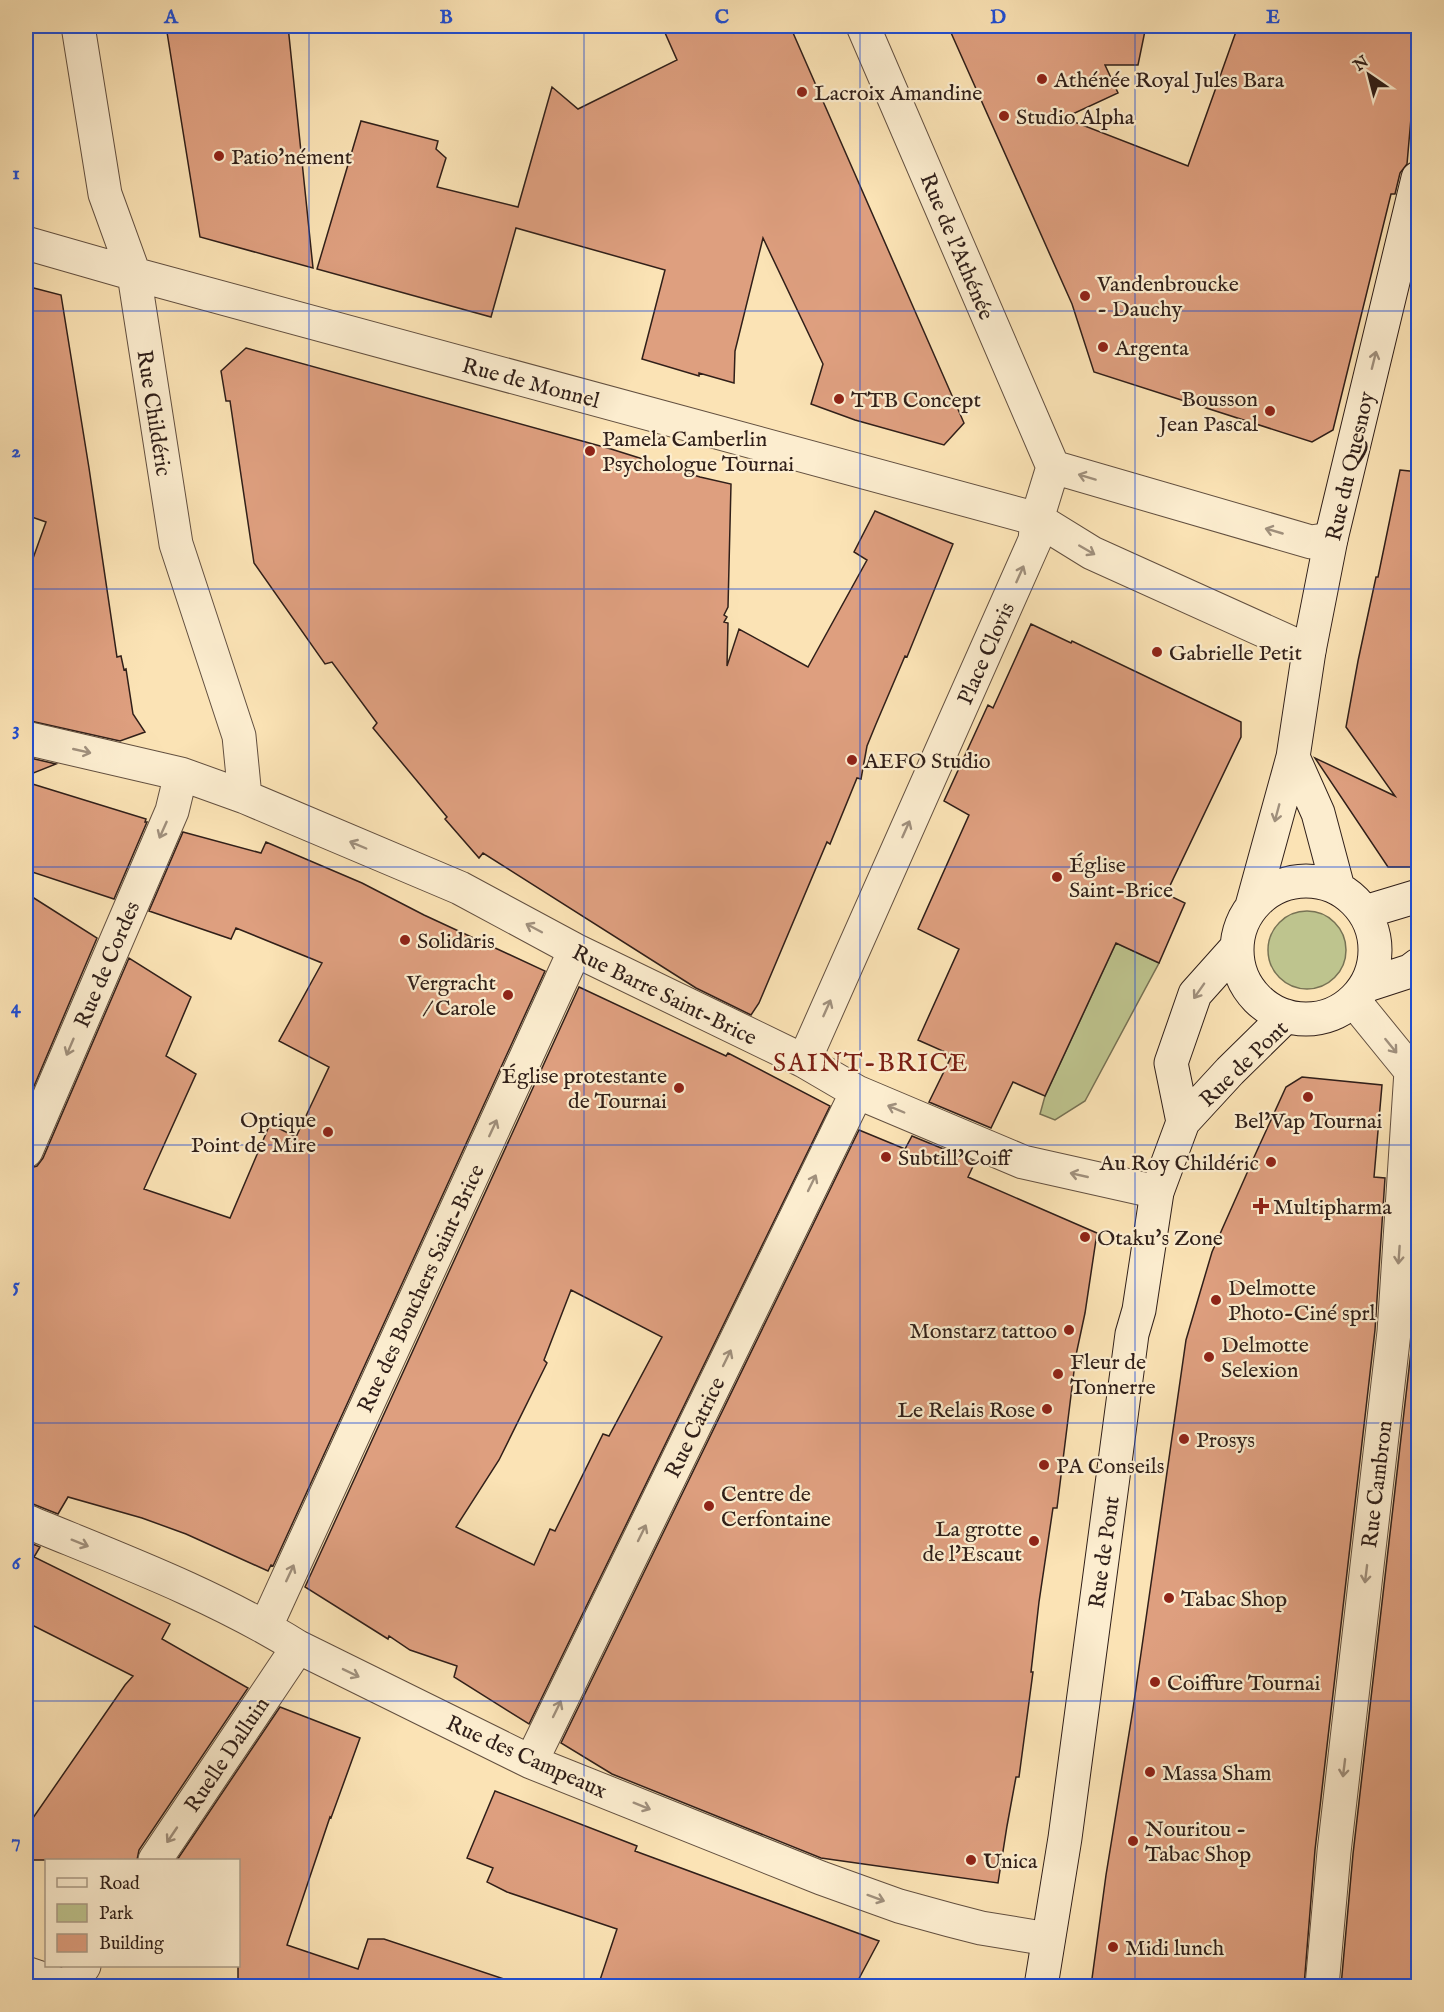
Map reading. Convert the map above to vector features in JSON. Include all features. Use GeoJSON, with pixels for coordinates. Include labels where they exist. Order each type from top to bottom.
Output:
{"type":"FeatureCollection","features":[{"type":"Feature","properties":{"kind":"street","name":"Rue Childéric"},"geometry":{"type":"LineString","coordinates":[[78,26],[105,194],[134,274],[176,544],[239,736],[245,797]]}},
{"type":"Feature","properties":{"kind":"street","name":"Rue de l'Athénée"},"geometry":{"type":"LineString","coordinates":[[863,26],[1053,467]]}},
{"type":"Feature","properties":{"kind":"street","name":"Rue du Quesnoy"},"geometry":{"type":"LineString","coordinates":[[1252,906],[1293,757],[1309,651],[1331,539],[1419,178]]}},
{"type":"Feature","properties":{"kind":"street","name":"Rue de Monnel"},"geometry":{"type":"LineString","coordinates":[[26,243],[1037,519]]}},
{"type":"Feature","properties":{"kind":"street","name":"Place Clovis"},"geometry":{"type":"LineString","coordinates":[[804,1061],[1035,540],[1037,519],[1053,467]]}},
{"type":"Feature","properties":{"kind":"street"},"geometry":{"type":"LineString","coordinates":[[1053,467],[1311,542],[1331,539]]}},
{"type":"Feature","properties":{"kind":"street"},"geometry":{"type":"LineString","coordinates":[[1037,519],[1092,553],[1309,651]]}},
{"type":"Feature","properties":{"kind":"street","name":"Rue Barre Saint-Brice"},"geometry":{"type":"LineString","coordinates":[[26,738],[181,774],[245,797],[460,888],[574,950],[804,1061],[857,1092],[1023,1162],[1157,1192]]}},
{"type":"Feature","properties":{"kind":"street"},"geometry":{"type":"LineString","coordinates":[[1293,757],[1318,813],[1338,888]]}},
{"type":"Feature","properties":{"kind":"street","name":"Rue de Cordes"},"geometry":{"type":"LineString","coordinates":[[26,1151],[172,811],[181,774]]}},
{"type":"Feature","properties":{"kind":"street"},"geometry":{"type":"LineString","coordinates":[[1286,1016],[1258,1000],[1242,976],[1237,947],[1241,925],[1252,906],[1277,887],[1307,880],[1338,888],[1365,912],[1374,933],[1376,954],[1360,993]]}},
{"type":"Feature","properties":{"kind":"street"},"geometry":{"type":"LineString","coordinates":[[1365,912],[1419,896]]}},
{"type":"Feature","properties":{"kind":"street","name":"Rue de Pont"},"geometry":{"type":"LineString","coordinates":[[1183,1122],[1171,1063],[1195,994],[1237,947]]}},
{"type":"Feature","properties":{"kind":"street","name":"Rue des Bouchers Saint-Brice"},"geometry":{"type":"LineString","coordinates":[[266,1626],[574,950]]}},
{"type":"Feature","properties":{"kind":"street","name":"Rue de Pont"},"geometry":{"type":"LineString","coordinates":[[1041,1986],[1065,1838],[1132,1334],[1139,1310],[1157,1192],[1183,1122],[1230,1071],[1286,1016],[1307,1020],[1334,1014],[1360,993],[1419,965]]}},
{"type":"Feature","properties":{"kind":"street","name":"Rue Cambron"},"geometry":{"type":"LineString","coordinates":[[1322,1986],[1334,1852],[1394,1332],[1411,1071],[1360,993]]}},
{"type":"Feature","properties":{"kind":"street","name":"Rue Catrice"},"geometry":{"type":"LineString","coordinates":[[531,1762],[857,1092]]}},
{"type":"Feature","properties":{"kind":"street","name":"Rue des Campeaux"},"geometry":{"type":"LineString","coordinates":[[26,1521],[149,1571],[266,1626],[298,1647],[531,1762],[821,1878],[899,1906],[981,1928],[1048,1939]]}},
{"type":"Feature","properties":{"kind":"street","name":"Ruelle Dalluin"},"geometry":{"type":"LineString","coordinates":[[156,1859],[298,1647]]}},
{"type":"Feature","properties":{"kind":"street"},"geometry":{"type":"LineString","coordinates":[[69,1986],[83,1967]]}},
{"type":"Feature","properties":{"kind":"street"},"geometry":{"type":"LineString","coordinates":[[26,1973],[64,1986]]}},
{"type":"Feature","properties":{"kind":"green space"},"geometry":{"type":"Polygon","coordinates":[[[1307,911],[1322,914],[1335,922],[1343,935],[1346,950],[1343,965],[1335,978],[1322,986],[1307,989],[1292,986],[1279,978],[1271,965],[1268,950],[1271,935],[1279,922],[1292,914],[1307,911]]]}},
{"type":"Feature","properties":{"kind":"green space"},"geometry":{"type":"Polygon","coordinates":[[[1116,943],[1159,963],[1085,1101],[1055,1120],[1040,1114],[1045,1096],[1116,943]]]}},
{"type":"Feature","properties":{"kind":"building"},"geometry":{"type":"Polygon","coordinates":[[[166,26],[288,26],[313,268],[200,237],[166,26]]]}},
{"type":"Feature","properties":{"kind":"building"},"geometry":{"type":"Polygon","coordinates":[[[662,26],[790,26],[964,423],[944,445],[855,420],[811,404],[823,364],[763,238],[735,351],[734,383],[699,373],[699,376],[642,359],[665,270],[516,228],[491,317],[317,269],[361,121],[438,141],[436,149],[446,158],[437,187],[518,207],[552,87],[578,109],[677,60],[662,26]]]}},
{"type":"Feature","properties":{"kind":"building"},"geometry":{"type":"Polygon","coordinates":[[[948,26],[1146,26],[1138,65],[1105,65],[1118,93],[1064,118],[1188,166],[1238,26],[1419,26],[1407,164],[1400,173],[1395,194],[1391,194],[1333,430],[1312,442],[1094,372],[1072,304],[948,26]]]}},
{"type":"Feature","properties":{"kind":"building"},"geometry":{"type":"Polygon","coordinates":[[[26,286],[61,295],[117,657],[121,656],[124,670],[126,669],[133,714],[145,732],[120,741],[26,720],[26,578],[46,522],[26,515],[26,286]]]}},
{"type":"Feature","properties":{"kind":"building"},"geometry":{"type":"Polygon","coordinates":[[[246,348],[731,484],[728,607],[724,615],[727,617],[724,622],[728,623],[727,666],[739,629],[808,667],[867,560],[854,552],[875,511],[953,544],[907,657],[905,656],[867,746],[861,779],[857,778],[830,844],[827,842],[759,1003],[751,1015],[696,988],[483,853],[479,858],[373,728],[377,723],[332,662],[325,664],[254,563],[230,401],[226,401],[221,371],[246,348]]]}},
{"type":"Feature","properties":{"kind":"building"},"geometry":{"type":"Polygon","coordinates":[[[1400,470],[1419,472],[1419,867],[1388,867],[1315,758],[1395,796],[1346,727],[1358,661],[1400,470]]]}},
{"type":"Feature","properties":{"kind":"building","name":"Église Saint-Brice"},"geometry":{"type":"Polygon","coordinates":[[[1031,624],[1071,643],[1072,641],[1241,722],[1241,737],[1166,894],[1185,903],[1159,963],[1116,943],[1045,1096],[1013,1082],[991,1128],[929,1102],[952,1055],[918,1040],[959,949],[918,929],[969,815],[944,801],[988,705],[993,708],[1031,624]]]}},
{"type":"Feature","properties":{"kind":"building"},"geometry":{"type":"Polygon","coordinates":[[[26,757],[56,764],[26,776],[26,757]]]}},
{"type":"Feature","properties":{"kind":"building"},"geometry":{"type":"Polygon","coordinates":[[[26,782],[146,819],[145,822],[147,822],[114,899],[26,870],[26,782]]]}},
{"type":"Feature","properties":{"kind":"building"},"geometry":{"type":"Polygon","coordinates":[[[183,832],[261,853],[266,842],[362,883],[424,915],[545,971],[273,1566],[271,1565],[268,1571],[186,1534],[142,1518],[68,1497],[58,1514],[26,1503],[26,1169],[37,1166],[43,1158],[129,958],[191,997],[166,1056],[196,1074],[144,1189],[230,1218],[270,1124],[296,1137],[329,1067],[279,1041],[322,963],[236,928],[231,939],[149,911],[183,832]]]}},
{"type":"Feature","properties":{"kind":"building"},"geometry":{"type":"Polygon","coordinates":[[[26,893],[97,938],[26,1105],[26,893]]]}},
{"type":"Feature","properties":{"kind":"building"},"geometry":{"type":"Polygon","coordinates":[[[579,987],[726,1056],[728,1053],[830,1106],[529,1724],[454,1677],[457,1666],[410,1650],[389,1636],[388,1639],[305,1587],[579,987]],[[571,1290],[544,1360],[547,1363],[499,1460],[456,1527],[534,1565],[550,1529],[555,1531],[603,1434],[609,1436],[662,1337],[571,1290]]]}},
{"type":"Feature","properties":{"kind":"building"},"geometry":{"type":"Polygon","coordinates":[[[1302,1077],[1382,1085],[1374,1177],[1385,1178],[1375,1330],[1315,1850],[1304,1986],[1091,1986],[1186,1340],[1212,1252],[1286,1087],[1302,1077]]]}},
{"type":"Feature","properties":{"kind":"building"},"geometry":{"type":"Polygon","coordinates":[[[859,1130],[905,1149],[912,1136],[975,1162],[968,1177],[1097,1233],[1076,1355],[1057,1508],[1053,1508],[1039,1602],[1031,1672],[1033,1672],[1019,1777],[1016,1777],[998,1883],[821,1858],[612,1774],[561,1743],[859,1130]]]}},
{"type":"Feature","properties":{"kind":"building"},"geometry":{"type":"Polygon","coordinates":[[[1419,1244],[1419,1986],[1341,1986],[1353,1854],[1413,1334],[1419,1244]]]}},
{"type":"Feature","properties":{"kind":"building"},"geometry":{"type":"Polygon","coordinates":[[[26,1541],[40,1547],[34,1557],[170,1624],[162,1639],[248,1688],[139,1850],[137,1859],[26,1860],[26,1828],[133,1676],[26,1622],[26,1541]]]}},
{"type":"Feature","properties":{"kind":"building"},"geometry":{"type":"Polygon","coordinates":[[[280,1707],[360,1738],[330,1817],[287,1945],[358,1969],[368,1939],[384,1939],[504,1979],[503,1986],[238,1986],[240,1859],[178,1859],[280,1707]]]}},
{"type":"Feature","properties":{"kind":"building"},"geometry":{"type":"Polygon","coordinates":[[[495,1791],[637,1846],[635,1851],[879,1941],[855,1986],[598,1986],[617,1929],[507,1892],[487,1882],[493,1868],[467,1858],[495,1791]]]}},
{"type":"Feature","properties":{"kind":"place","name":"Athénée Royal Jules Bara"},"geometry":{"type":"Point","coordinates":[1042,79]}},
{"type":"Feature","properties":{"kind":"place","name":"Lacroix Amandine"},"geometry":{"type":"Point","coordinates":[802,92]}},
{"type":"Feature","properties":{"kind":"place","name":"Studio Alpha"},"geometry":{"type":"Point","coordinates":[1004,116]}},
{"type":"Feature","properties":{"kind":"place","name":"Patio'nément"},"geometry":{"type":"Point","coordinates":[219,156]}},
{"type":"Feature","properties":{"kind":"place","name":"Vandenbroucke - Dauchy"},"geometry":{"type":"Point","coordinates":[1085,296]}},
{"type":"Feature","properties":{"kind":"place","name":"Argenta"},"geometry":{"type":"Point","coordinates":[1103,347]}},
{"type":"Feature","properties":{"kind":"place","name":"TTB Concept"},"geometry":{"type":"Point","coordinates":[839,399]}},
{"type":"Feature","properties":{"kind":"place","name":"Bousson Jean Pascal"},"geometry":{"type":"Point","coordinates":[1270,411]}},
{"type":"Feature","properties":{"kind":"place","name":"Pamela Camberlin Psychologue Tournai"},"geometry":{"type":"Point","coordinates":[590,451]}},
{"type":"Feature","properties":{"kind":"place","name":"Gabrielle Petit"},"geometry":{"type":"Point","coordinates":[1157,652]}},
{"type":"Feature","properties":{"kind":"place","name":"AEFO Studio"},"geometry":{"type":"Point","coordinates":[852,760]}},
{"type":"Feature","properties":{"kind":"place","name":"Église Saint-Brice"},"geometry":{"type":"Point","coordinates":[1057,877]}},
{"type":"Feature","properties":{"kind":"place","name":"Solidaris"},"geometry":{"type":"Point","coordinates":[405,940]}},
{"type":"Feature","properties":{"kind":"place","name":"Vergracht / Carole"},"geometry":{"type":"Point","coordinates":[508,995]}},
{"type":"Feature","properties":{"kind":"place","name":"Église protestante de Tournai"},"geometry":{"type":"Point","coordinates":[679,1088]}},
{"type":"Feature","properties":{"kind":"place","name":"Bel'Vap Tournai"},"geometry":{"type":"Point","coordinates":[1308,1097]}},
{"type":"Feature","properties":{"kind":"place","name":"Optique Point de Mire"},"geometry":{"type":"Point","coordinates":[328,1132]}},
{"type":"Feature","properties":{"kind":"place","name":"Subtill'Coiff"},"geometry":{"type":"Point","coordinates":[886,1157]}},
{"type":"Feature","properties":{"kind":"place","name":"Au Roy Childéric"},"geometry":{"type":"Point","coordinates":[1271,1162]}},
{"type":"Feature","properties":{"kind":"place","name":"Multipharma"},"geometry":{"type":"Point","coordinates":[1261,1206]}},
{"type":"Feature","properties":{"kind":"place","name":"Otaku's Zone"},"geometry":{"type":"Point","coordinates":[1085,1237]}},
{"type":"Feature","properties":{"kind":"place","name":"Delmotte Photo-Ciné sprl"},"geometry":{"type":"Point","coordinates":[1216,1300]}},
{"type":"Feature","properties":{"kind":"place","name":"Monstarz tattoo"},"geometry":{"type":"Point","coordinates":[1069,1330]}},
{"type":"Feature","properties":{"kind":"place","name":"Delmotte Selexion"},"geometry":{"type":"Point","coordinates":[1209,1357]}},
{"type":"Feature","properties":{"kind":"place","name":"Fleur de Tonnerre"},"geometry":{"type":"Point","coordinates":[1058,1374]}},
{"type":"Feature","properties":{"kind":"place","name":"Le Relais Rose"},"geometry":{"type":"Point","coordinates":[1047,1409]}},
{"type":"Feature","properties":{"kind":"place","name":"Prosys"},"geometry":{"type":"Point","coordinates":[1184,1439]}},
{"type":"Feature","properties":{"kind":"place","name":"PA Conseils"},"geometry":{"type":"Point","coordinates":[1044,1465]}},
{"type":"Feature","properties":{"kind":"place","name":"Centre de Cerfontaine"},"geometry":{"type":"Point","coordinates":[709,1506]}},
{"type":"Feature","properties":{"kind":"place","name":"La grotte de l'Escaut"},"geometry":{"type":"Point","coordinates":[1034,1541]}},
{"type":"Feature","properties":{"kind":"place","name":"Tabac Shop"},"geometry":{"type":"Point","coordinates":[1169,1598]}},
{"type":"Feature","properties":{"kind":"place","name":"Coiffure Tournai"},"geometry":{"type":"Point","coordinates":[1155,1682]}},
{"type":"Feature","properties":{"kind":"place","name":"Massa Sham"},"geometry":{"type":"Point","coordinates":[1150,1772]}},
{"type":"Feature","properties":{"kind":"place","name":"Nouritou - Tabac Shop"},"geometry":{"type":"Point","coordinates":[1133,1841]}},
{"type":"Feature","properties":{"kind":"place","name":"Unica"},"geometry":{"type":"Point","coordinates":[971,1860]}},
{"type":"Feature","properties":{"kind":"place","name":"Midi lunch"},"geometry":{"type":"Point","coordinates":[1113,1947]}},
{"type":"Feature","properties":{"kind":"district","name":"SAINT-BRICE"},"geometry":{"type":"Point","coordinates":[871,1062]}}]}
